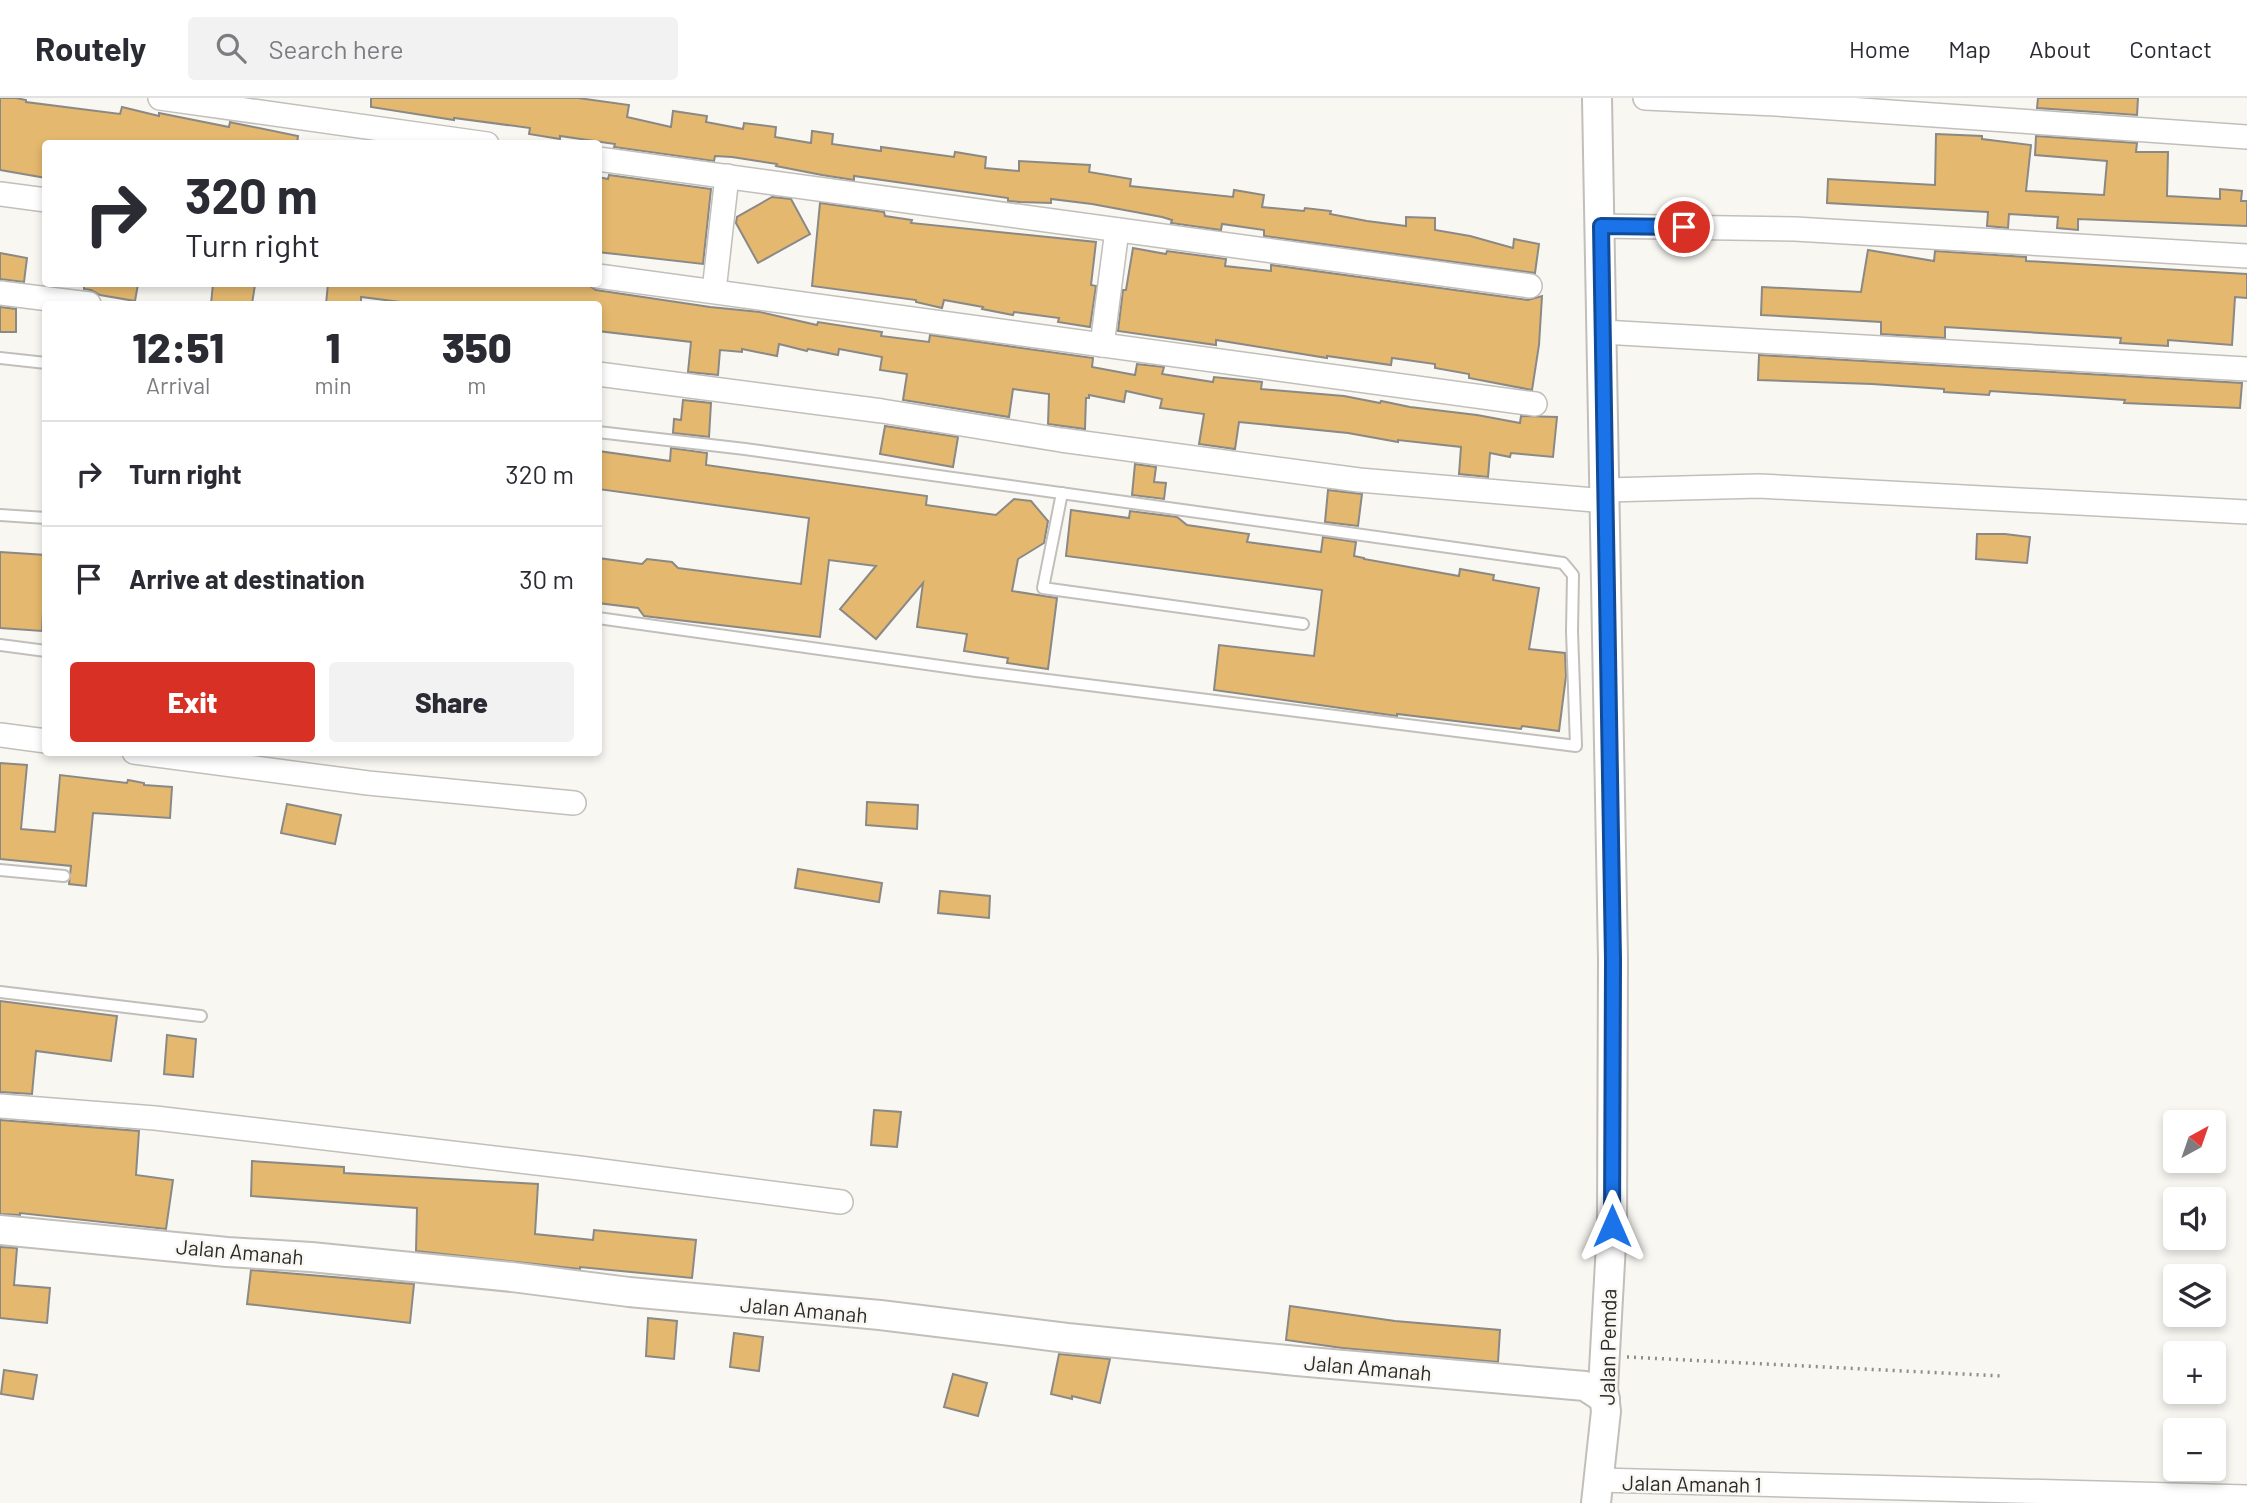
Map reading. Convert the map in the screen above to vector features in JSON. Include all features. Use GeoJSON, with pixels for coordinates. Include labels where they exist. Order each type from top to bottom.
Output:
{"type":"FeatureCollection","features":[{"type":"Feature","properties":{"kind":"street"},"geometry":{"type":"LineString","coordinates":[[160,98],[345,134],[430,140]]}},
{"type":"Feature","properties":{"kind":"street","name":"Jalan Pemda"},"geometry":{"type":"LineString","coordinates":[[1597,98],[1613,986],[1612,1226],[1603,1388],[1606,1410],[1597,1492]]}},
{"type":"Feature","properties":{"kind":"street"},"geometry":{"type":"LineString","coordinates":[[1645,98],[1790,105],[2247,137]]}},
{"type":"Feature","properties":{"kind":"street"},"geometry":{"type":"LineString","coordinates":[[602,160],[1530,286]]}},
{"type":"Feature","properties":{"kind":"street"},"geometry":{"type":"LineString","coordinates":[[714,291],[727,176]]}},
{"type":"Feature","properties":{"kind":"street"},"geometry":{"type":"LineString","coordinates":[[0,194],[42,199]]}},
{"type":"Feature","properties":{"kind":"street"},"geometry":{"type":"LineString","coordinates":[[1601,226],[1795,229],[2247,256]]}},
{"type":"Feature","properties":{"kind":"street"},"geometry":{"type":"LineString","coordinates":[[1101,345],[1117,230]]}},
{"type":"Feature","properties":{"kind":"street"},"geometry":{"type":"LineString","coordinates":[[602,277],[1535,404]]}},
{"type":"Feature","properties":{"kind":"street"},"geometry":{"type":"LineString","coordinates":[[0,293],[65,301]]}},
{"type":"Feature","properties":{"kind":"street"},"geometry":{"type":"LineString","coordinates":[[1603,331],[2247,369]]}},
{"type":"Feature","properties":{"kind":"street"},"geometry":{"type":"LineString","coordinates":[[602,375],[1346,478],[1606,495],[1759,486],[2247,512]]}},
{"type":"Feature","properties":{"kind":"street"},"geometry":{"type":"LineString","coordinates":[[0,735],[42,740]]}},
{"type":"Feature","properties":{"kind":"street"},"geometry":{"type":"LineString","coordinates":[[164,756],[368,783],[574,803]]}},
{"type":"Feature","properties":{"kind":"street"},"geometry":{"type":"LineString","coordinates":[[0,1106],[155,1118],[841,1202]]}},
{"type":"Feature","properties":{"kind":"street","name":"Jalan Amanah"},"geometry":{"type":"LineString","coordinates":[[0,1230],[352,1261],[669,1296],[880,1315],[1094,1341],[1585,1386],[1605,1399]]}},
{"type":"Feature","properties":{"kind":"street","name":"Jalan Amanah 1"},"geometry":{"type":"LineString","coordinates":[[1597,1492],[2247,1497]]}},
{"type":"Feature","properties":{"kind":"lane"},"geometry":{"type":"LineString","coordinates":[[0,358],[42,363]]}},
{"type":"Feature","properties":{"kind":"lane"},"geometry":{"type":"LineString","coordinates":[[602,432],[745,449],[1563,563],[1573,575],[1576,746],[975,671],[602,619]]}},
{"type":"Feature","properties":{"kind":"lane"},"geometry":{"type":"LineString","coordinates":[[1062,493],[1043,588],[1303,624]]}},
{"type":"Feature","properties":{"kind":"lane"},"geometry":{"type":"LineString","coordinates":[[0,515],[42,518]]}},
{"type":"Feature","properties":{"kind":"lane"},"geometry":{"type":"LineString","coordinates":[[0,645],[42,650]]}},
{"type":"Feature","properties":{"kind":"lane"},"geometry":{"type":"LineString","coordinates":[[0,870],[64,876]]}},
{"type":"Feature","properties":{"kind":"lane"},"geometry":{"type":"LineString","coordinates":[[0,992],[201,1016]]}},
{"type":"Feature","properties":{"kind":"path"},"geometry":{"type":"LineString","coordinates":[[1605,1355],[2002,1376]]}},
{"type":"Feature","properties":{"kind":"building"},"geometry":{"type":"Polygon","coordinates":[[[0,98],[16,98],[26,102],[120,114],[122,107],[159,116],[159,113],[229,127],[230,122],[298,136],[298,140],[42,140],[42,177],[0,170],[0,98]]]}},
{"type":"Feature","properties":{"kind":"building"},"geometry":{"type":"Polygon","coordinates":[[[371,98],[578,98],[629,105],[627,117],[671,127],[673,111],[707,116],[706,122],[743,129],[744,123],[776,127],[775,137],[811,143],[812,131],[833,134],[832,144],[881,151],[881,147],[954,157],[955,152],[986,157],[985,168],[1019,171],[1019,161],[1090,165],[1089,172],[1131,179],[1130,186],[1233,197],[1234,190],[1264,195],[1262,207],[1331,211],[1330,214],[1406,226],[1406,217],[1435,218],[1435,230],[1513,248],[1514,239],[1539,244],[1535,273],[1264,236],[1264,230],[1222,224],[1221,230],[1171,223],[1172,220],[1162,217],[1092,204],[1051,199],[1051,203],[1008,201],[1008,198],[854,176],[854,180],[822,175],[732,157],[715,156],[714,161],[614,147],[615,144],[602,140],[560,136],[560,139],[529,134],[530,128],[371,107],[371,98]]]}},
{"type":"Feature","properties":{"kind":"building"},"geometry":{"type":"Polygon","coordinates":[[[2038,98],[2138,98],[2137,115],[2037,108],[2038,98]]]}},
{"type":"Feature","properties":{"kind":"building"},"geometry":{"type":"Polygon","coordinates":[[[1936,134],[1982,136],[1982,139],[2031,145],[2026,191],[2104,195],[2107,161],[2035,155],[2036,136],[2137,143],[2136,152],[2168,152],[2167,196],[2220,199],[2220,189],[2242,191],[2241,201],[2247,201],[2247,226],[2078,219],[2078,230],[2057,228],[2058,217],[2009,214],[2008,228],[1987,226],[1988,212],[1827,203],[1828,179],[1935,185],[1936,134]]]}},
{"type":"Feature","properties":{"kind":"building"},"geometry":{"type":"Polygon","coordinates":[[[609,175],[711,189],[703,264],[602,252],[602,178],[608,179],[609,175]]]}},
{"type":"Feature","properties":{"kind":"building"},"geometry":{"type":"Polygon","coordinates":[[[772,197],[791,199],[810,234],[758,263],[736,223],[737,217],[772,197]]]}},
{"type":"Feature","properties":{"kind":"building"},"geometry":{"type":"Polygon","coordinates":[[[820,203],[884,212],[885,216],[912,220],[911,223],[1096,242],[1091,285],[1096,286],[1090,327],[1058,322],[1059,318],[1014,312],[1013,315],[944,300],[942,308],[916,300],[812,286],[820,203]]]}},
{"type":"Feature","properties":{"kind":"building"},"geometry":{"type":"Polygon","coordinates":[[[1133,248],[1226,259],[1225,266],[1271,271],[1271,265],[1528,300],[1542,296],[1539,345],[1532,390],[1469,378],[1469,374],[1435,368],[1435,364],[1392,358],[1391,365],[1327,358],[1216,340],[1216,345],[1118,331],[1123,290],[1126,290],[1133,248]]]}},
{"type":"Feature","properties":{"kind":"building"},"geometry":{"type":"Polygon","coordinates":[[[1868,250],[1934,261],[1935,251],[2026,257],[2026,261],[2247,274],[2247,298],[2235,297],[2232,345],[2168,340],[2168,346],[2120,343],[2121,338],[1945,327],[1945,338],[1881,334],[1881,322],[1761,315],[1762,287],[1861,292],[1868,250]]]}},
{"type":"Feature","properties":{"kind":"building"},"geometry":{"type":"Polygon","coordinates":[[[0,253],[27,258],[24,282],[0,279],[0,253]]]}},
{"type":"Feature","properties":{"kind":"building"},"geometry":{"type":"Polygon","coordinates":[[[137,287],[135,301],[100,295],[84,289],[137,287]]]}},
{"type":"Feature","properties":{"kind":"building"},"geometry":{"type":"Polygon","coordinates":[[[213,287],[255,287],[252,301],[211,301],[213,287]]]}},
{"type":"Feature","properties":{"kind":"building"},"geometry":{"type":"Polygon","coordinates":[[[328,287],[592,287],[596,290],[710,307],[760,312],[817,325],[818,322],[882,332],[881,336],[929,342],[930,335],[1093,358],[1092,367],[1135,375],[1137,364],[1164,367],[1162,374],[1213,382],[1214,377],[1262,382],[1261,389],[1344,396],[1520,423],[1521,416],[1557,417],[1553,457],[1511,453],[1510,457],[1490,453],[1488,477],[1459,474],[1461,447],[1239,422],[1235,449],[1199,444],[1204,414],[1160,408],[1162,399],[1126,391],[1124,402],[1089,395],[1089,398],[1086,398],[1085,429],[1048,424],[1049,394],[1013,389],[1009,417],[903,400],[907,374],[880,370],[882,357],[839,349],[838,355],[779,344],[777,356],[742,349],[742,352],[720,350],[718,375],[688,372],[691,342],[602,331],[602,301],[392,301],[361,297],[361,301],[326,301],[328,287]]]}},
{"type":"Feature","properties":{"kind":"building"},"geometry":{"type":"Polygon","coordinates":[[[0,307],[16,309],[16,332],[0,332],[0,307]]]}},
{"type":"Feature","properties":{"kind":"building"},"geometry":{"type":"Polygon","coordinates":[[[1759,355],[2242,383],[2240,408],[2124,403],[2125,400],[1990,391],[1989,395],[1872,384],[1758,380],[1759,355]]]}},
{"type":"Feature","properties":{"kind":"building"},"geometry":{"type":"Polygon","coordinates":[[[683,400],[711,403],[709,437],[673,433],[674,419],[681,420],[683,400]]]}},
{"type":"Feature","properties":{"kind":"building"},"geometry":{"type":"Polygon","coordinates":[[[885,426],[958,437],[953,467],[880,454],[885,426]]]}},
{"type":"Feature","properties":{"kind":"building"},"geometry":{"type":"Polygon","coordinates":[[[671,448],[707,453],[706,465],[927,496],[926,505],[996,515],[1014,499],[1031,501],[1048,521],[1044,543],[1018,559],[1012,591],[1057,598],[1048,669],[1007,663],[1008,658],[964,651],[967,634],[917,627],[923,583],[876,639],[840,609],[876,566],[829,560],[820,637],[644,616],[638,608],[602,604],[602,559],[642,564],[647,559],[672,562],[678,568],[801,584],[809,518],[602,490],[602,452],[670,461],[671,448]]]}},
{"type":"Feature","properties":{"kind":"building"},"geometry":{"type":"Polygon","coordinates":[[[1135,464],[1156,467],[1154,482],[1166,483],[1164,499],[1132,495],[1135,464]]]}},
{"type":"Feature","properties":{"kind":"building"},"geometry":{"type":"Polygon","coordinates":[[[1328,490],[1362,494],[1358,526],[1325,522],[1328,490]]]}},
{"type":"Feature","properties":{"kind":"building"},"geometry":{"type":"Polygon","coordinates":[[[1071,510],[1129,518],[1130,511],[1177,517],[1187,525],[1249,534],[1247,542],[1321,552],[1323,537],[1356,542],[1354,556],[1364,559],[1459,576],[1460,569],[1494,575],[1493,580],[1539,588],[1529,649],[1565,653],[1566,676],[1559,731],[1397,716],[1214,690],[1219,645],[1314,656],[1322,590],[1066,556],[1071,510]]]}},
{"type":"Feature","properties":{"kind":"building"},"geometry":{"type":"Polygon","coordinates":[[[1977,534],[2030,537],[2027,563],[1976,559],[1977,534]]]}},
{"type":"Feature","properties":{"kind":"building"},"geometry":{"type":"Polygon","coordinates":[[[0,552],[42,555],[42,631],[0,628],[0,552]]]}},
{"type":"Feature","properties":{"kind":"building"},"geometry":{"type":"Polygon","coordinates":[[[0,763],[27,765],[21,829],[55,832],[60,775],[127,783],[128,780],[144,785],[172,787],[170,818],[93,813],[86,886],[69,884],[71,866],[0,859],[0,763]]]}},
{"type":"Feature","properties":{"kind":"building"},"geometry":{"type":"Polygon","coordinates":[[[867,802],[918,805],[917,829],[866,825],[867,802]]]}},
{"type":"Feature","properties":{"kind":"building"},"geometry":{"type":"Polygon","coordinates":[[[287,804],[341,815],[335,844],[281,833],[287,804]]]}},
{"type":"Feature","properties":{"kind":"building"},"geometry":{"type":"Polygon","coordinates":[[[798,869],[882,883],[879,902],[795,888],[798,869]]]}},
{"type":"Feature","properties":{"kind":"building"},"geometry":{"type":"Polygon","coordinates":[[[940,891],[990,896],[989,918],[938,913],[940,891]]]}},
{"type":"Feature","properties":{"kind":"building"},"geometry":{"type":"Polygon","coordinates":[[[0,1001],[117,1016],[111,1061],[36,1051],[32,1094],[0,1092],[0,1001]]]}},
{"type":"Feature","properties":{"kind":"building"},"geometry":{"type":"Polygon","coordinates":[[[167,1035],[196,1039],[193,1077],[164,1074],[167,1035]]]}},
{"type":"Feature","properties":{"kind":"building"},"geometry":{"type":"Polygon","coordinates":[[[874,1110],[901,1112],[897,1147],[871,1145],[874,1110]]]}},
{"type":"Feature","properties":{"kind":"building"},"geometry":{"type":"Polygon","coordinates":[[[0,1120],[139,1131],[136,1175],[173,1180],[166,1229],[20,1213],[0,1214],[0,1120]]]}},
{"type":"Feature","properties":{"kind":"building"},"geometry":{"type":"Polygon","coordinates":[[[252,1161],[344,1167],[344,1173],[538,1184],[535,1234],[593,1240],[594,1230],[696,1240],[692,1278],[416,1251],[417,1208],[251,1196],[252,1161]]]}},
{"type":"Feature","properties":{"kind":"building"},"geometry":{"type":"Polygon","coordinates":[[[0,1247],[17,1248],[14,1285],[50,1288],[47,1323],[0,1318],[0,1247]]]}},
{"type":"Feature","properties":{"kind":"building"},"geometry":{"type":"Polygon","coordinates":[[[251,1270],[414,1284],[410,1323],[247,1304],[251,1270]]]}},
{"type":"Feature","properties":{"kind":"building"},"geometry":{"type":"Polygon","coordinates":[[[1290,1306],[1395,1321],[1500,1330],[1498,1362],[1342,1348],[1286,1340],[1290,1306]]]}},
{"type":"Feature","properties":{"kind":"building"},"geometry":{"type":"Polygon","coordinates":[[[648,1318],[677,1321],[674,1359],[646,1356],[648,1318]]]}},
{"type":"Feature","properties":{"kind":"building"},"geometry":{"type":"Polygon","coordinates":[[[734,1333],[763,1337],[759,1371],[730,1367],[734,1333]]]}},
{"type":"Feature","properties":{"kind":"building"},"geometry":{"type":"Polygon","coordinates":[[[1059,1354],[1110,1359],[1100,1403],[1051,1394],[1059,1354]]]}},
{"type":"Feature","properties":{"kind":"building"},"geometry":{"type":"Polygon","coordinates":[[[4,1370],[37,1375],[33,1399],[1,1394],[4,1370]]]}},
{"type":"Feature","properties":{"kind":"building"},"geometry":{"type":"Polygon","coordinates":[[[953,1374],[987,1383],[978,1416],[944,1407],[953,1374]]]}},
{"type":"Feature","properties":{"kind":"route"},"geometry":{"type":"LineString","coordinates":[[1612,1226],[1613,960],[1601,226],[1684,227]]}}]}
